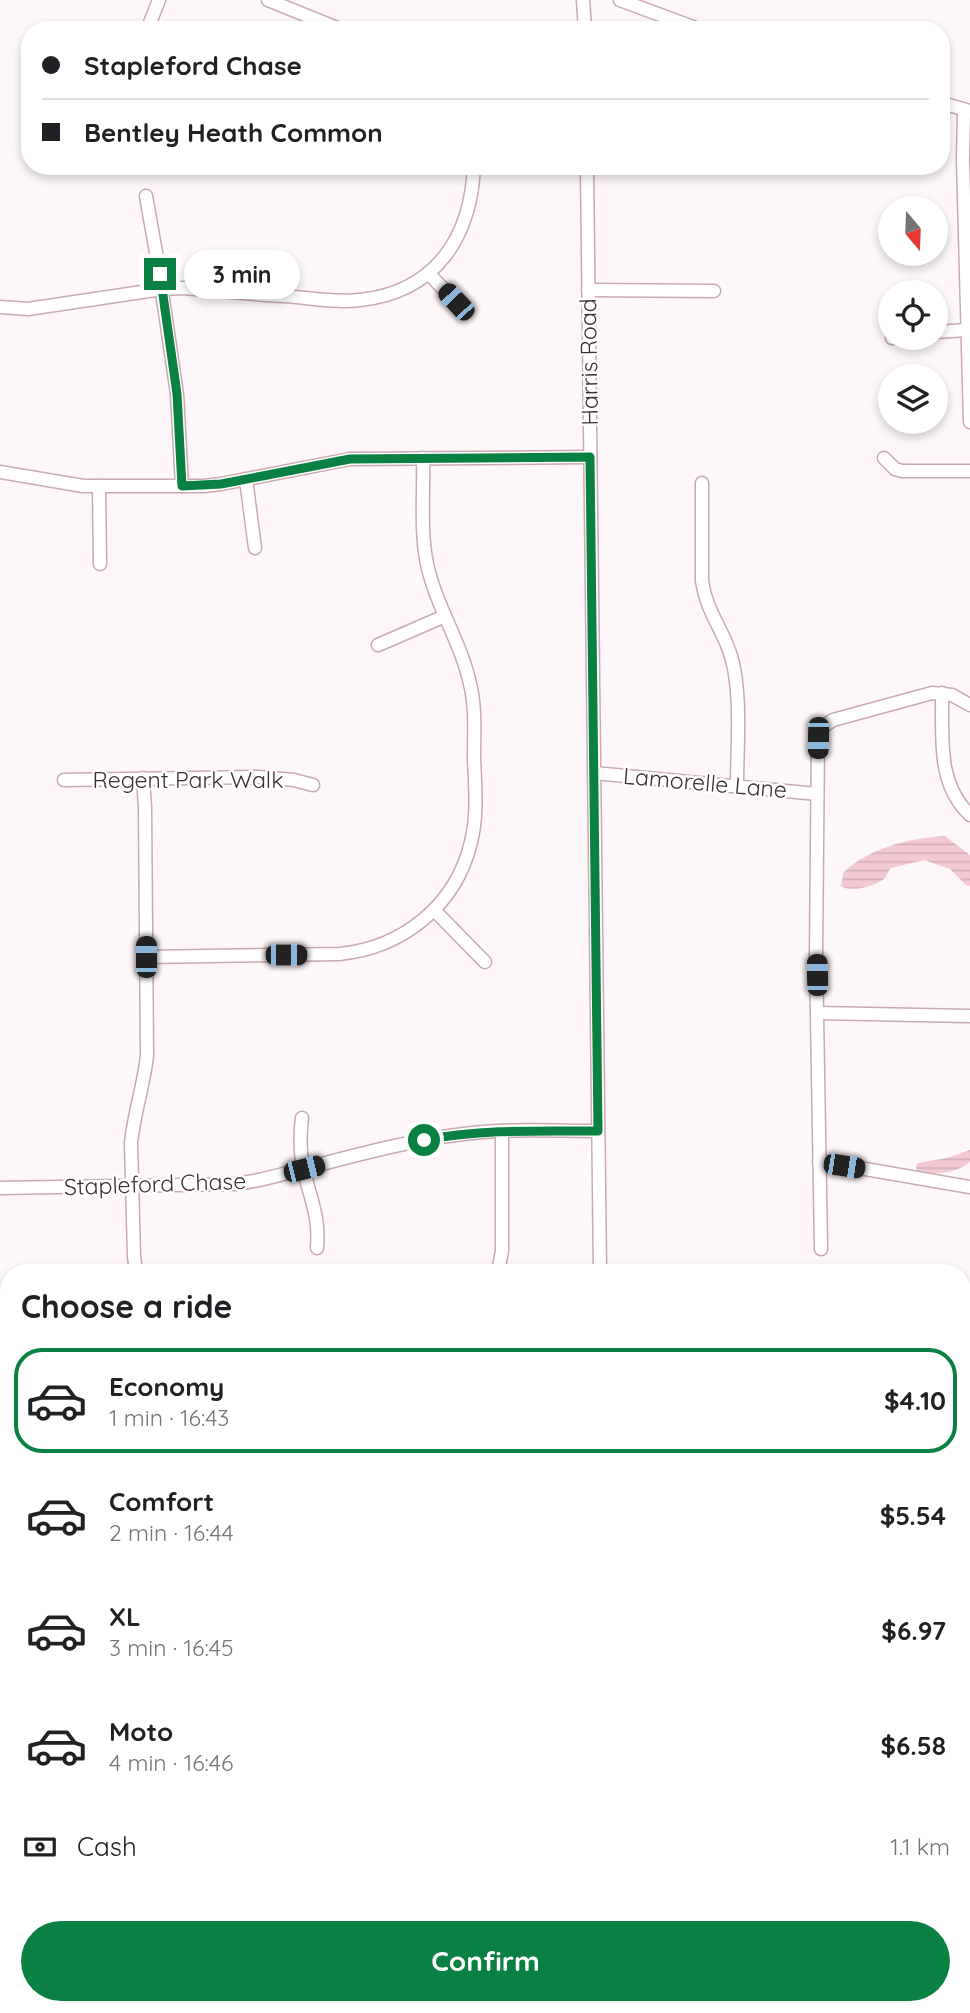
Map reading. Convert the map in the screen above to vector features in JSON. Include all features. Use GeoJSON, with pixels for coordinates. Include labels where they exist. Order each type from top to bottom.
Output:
{"type":"FeatureCollection","features":[{"type":"Feature","properties":{"kind":"street"},"geometry":{"type":"LineString","coordinates":[[151,21],[159,0]]}},
{"type":"Feature","properties":{"kind":"street"},"geometry":{"type":"LineString","coordinates":[[268,0],[306,21]]}},
{"type":"Feature","properties":{"kind":"street"},"geometry":{"type":"LineString","coordinates":[[583,0],[584,21]]}},
{"type":"Feature","properties":{"kind":"street"},"geometry":{"type":"LineString","coordinates":[[620,0],[677,21]]}},
{"type":"Feature","properties":{"kind":"street"},"geometry":{"type":"LineString","coordinates":[[950,106],[967,111],[963,159],[970,422]]}},
{"type":"Feature","properties":{"kind":"street"},"geometry":{"type":"LineString","coordinates":[[0,307],[27,309],[183,288],[343,301],[397,292],[428,273],[450,249],[459,235],[470,200],[473,175]]}},
{"type":"Feature","properties":{"kind":"street","name":"Harris Road"},"geometry":{"type":"LineString","coordinates":[[587,175],[600,1264]]}},
{"type":"Feature","properties":{"kind":"street"},"geometry":{"type":"LineString","coordinates":[[146,196],[177,394],[182,486]]}},
{"type":"Feature","properties":{"kind":"street"},"geometry":{"type":"LineString","coordinates":[[428,273],[456,302]]}},
{"type":"Feature","properties":{"kind":"street"},"geometry":{"type":"LineString","coordinates":[[588,290],[714,291]]}},
{"type":"Feature","properties":{"kind":"street"},"geometry":{"type":"LineString","coordinates":[[948,331],[967,330]]}},
{"type":"Feature","properties":{"kind":"street"},"geometry":{"type":"LineString","coordinates":[[0,472],[99,486],[182,486],[221,484],[350,459],[590,457]]}},
{"type":"Feature","properties":{"kind":"street"},"geometry":{"type":"LineString","coordinates":[[146,957],[352,953],[382,945],[396,939],[434,911],[460,873],[472,841],[475,813],[473,701],[471,684],[427,563],[423,458]]}},
{"type":"Feature","properties":{"kind":"street"},"geometry":{"type":"LineString","coordinates":[[884,458],[894,468],[902,471],[970,471]]}},
{"type":"Feature","properties":{"kind":"street"},"geometry":{"type":"LineString","coordinates":[[247,479],[255,548]]}},
{"type":"Feature","properties":{"kind":"street"},"geometry":{"type":"LineString","coordinates":[[702,483],[704,594],[731,655],[737,685],[737,786]]}},
{"type":"Feature","properties":{"kind":"street"},"geometry":{"type":"LineString","coordinates":[[99,486],[100,564]]}},
{"type":"Feature","properties":{"kind":"street"},"geometry":{"type":"LineString","coordinates":[[378,646],[445,616]]}},
{"type":"Feature","properties":{"kind":"street"},"geometry":{"type":"LineString","coordinates":[[942,693],[943,763],[956,799],[970,815]]}},
{"type":"Feature","properties":{"kind":"street"},"geometry":{"type":"LineString","coordinates":[[821,1249],[817,1013],[818,738],[829,722],[921,694],[952,695],[970,705]]}},
{"type":"Feature","properties":{"kind":"street","name":"Lamorelle Lane"},"geometry":{"type":"LineString","coordinates":[[594,773],[817,794]]}},
{"type":"Feature","properties":{"kind":"street","name":"Regent Park Walk"},"geometry":{"type":"LineString","coordinates":[[64,780],[258,777],[313,785]]}},
{"type":"Feature","properties":{"kind":"street"},"geometry":{"type":"LineString","coordinates":[[135,1264],[132,1127],[147,1055],[143,778]]}},
{"type":"Feature","properties":{"kind":"street"},"geometry":{"type":"LineString","coordinates":[[434,911],[485,962]]}},
{"type":"Feature","properties":{"kind":"street"},"geometry":{"type":"LineString","coordinates":[[817,1013],[970,1016]]}},
{"type":"Feature","properties":{"kind":"street"},"geometry":{"type":"LineString","coordinates":[[302,1118],[300,1146],[316,1210],[317,1248]]}},
{"type":"Feature","properties":{"kind":"street"},"geometry":{"type":"LineString","coordinates":[[500,1264],[502,1251],[502,1131]]}},
{"type":"Feature","properties":{"kind":"street","name":"Stapleford Chase"},"geometry":{"type":"LineString","coordinates":[[0,1188],[236,1184],[444,1136],[502,1131],[598,1131]]}},
{"type":"Feature","properties":{"kind":"street"},"geometry":{"type":"LineString","coordinates":[[819,1161],[970,1187]]}},
{"type":"Feature","properties":{"kind":"shaded area"},"geometry":{"type":"Polygon","coordinates":[[[945,836],[970,855],[970,886],[950,869],[924,860],[891,868],[885,878],[870,886],[851,889],[841,886],[843,873],[853,864],[877,851],[904,842],[945,836]]]}},
{"type":"Feature","properties":{"kind":"shaded area"},"geometry":{"type":"Polygon","coordinates":[[[970,1150],[970,1162],[958,1169],[938,1173],[917,1172],[918,1163],[947,1158],[970,1150]]]}},
{"type":"Feature","properties":{"kind":"route"},"geometry":{"type":"LineString","coordinates":[[160,274],[177,394],[182,486],[221,484],[350,459],[590,457],[598,1131],[502,1131],[424,1140]]}}]}
